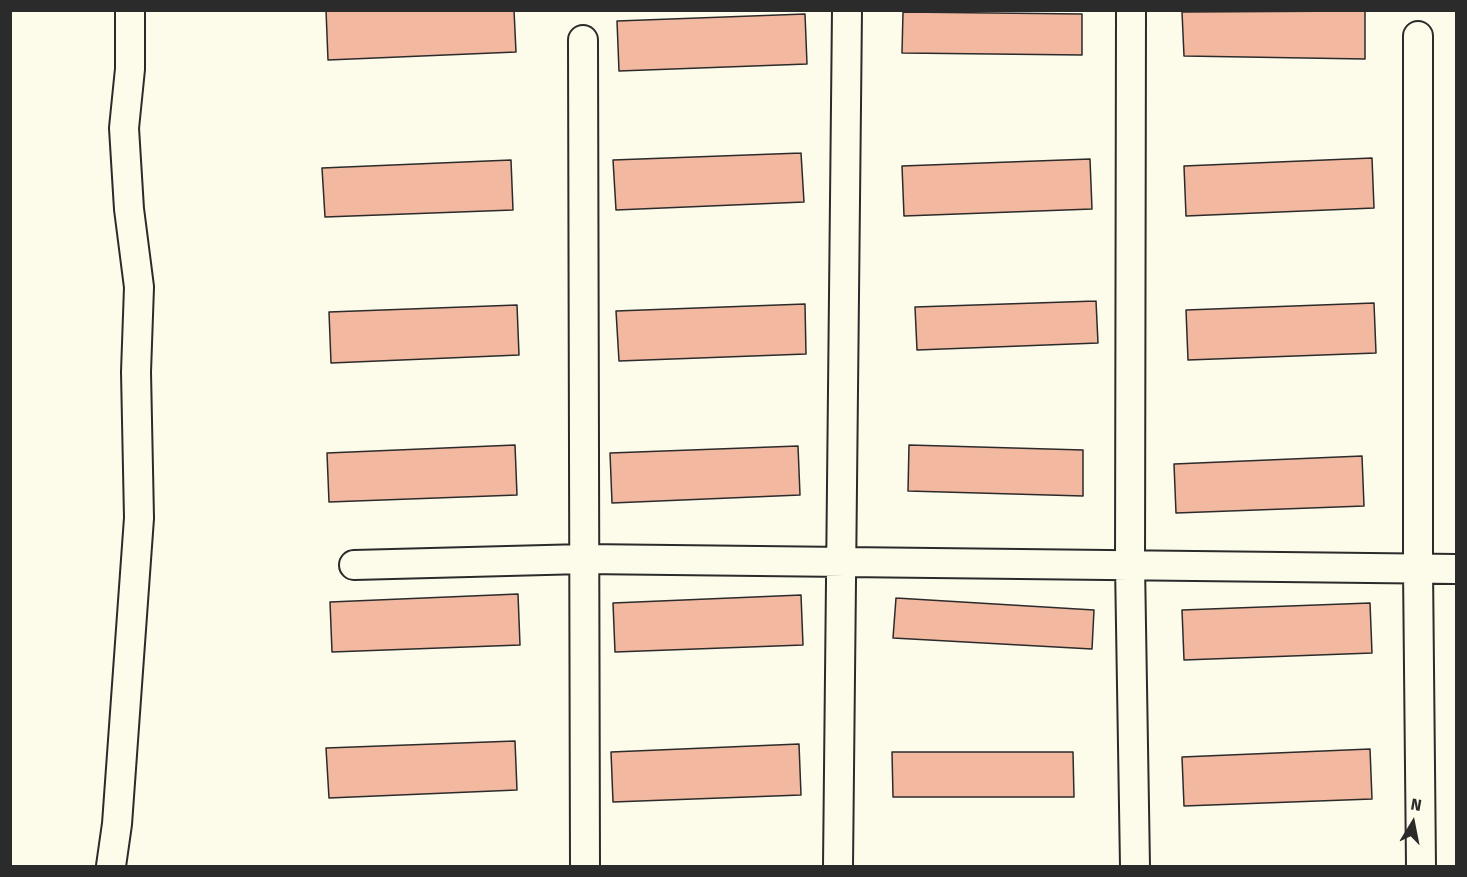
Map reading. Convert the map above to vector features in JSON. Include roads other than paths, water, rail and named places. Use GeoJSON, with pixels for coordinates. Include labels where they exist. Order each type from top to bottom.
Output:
{"type":"FeatureCollection","features":[{"type":"Feature","properties":{"kind":"street"},"geometry":{"type":"LineString","coordinates":[[111,867],[117,824],[139,518],[136,372],[139,287],[129,209],[124,128],[130,69],[130,10]]}},
{"type":"Feature","properties":{"kind":"street"},"geometry":{"type":"LineString","coordinates":[[838,867],[847,10]]}},
{"type":"Feature","properties":{"kind":"street"},"geometry":{"type":"LineString","coordinates":[[1131,10],[1130,566],[1135,867]]}},
{"type":"Feature","properties":{"kind":"street"},"geometry":{"type":"LineString","coordinates":[[1418,36],[1418,568],[1421,867]]}},
{"type":"Feature","properties":{"kind":"street"},"geometry":{"type":"LineString","coordinates":[[583,40],[585,867]]}},
{"type":"Feature","properties":{"kind":"street"},"geometry":{"type":"LineString","coordinates":[[354,565],[584,560],[1456,569]]}}]}
